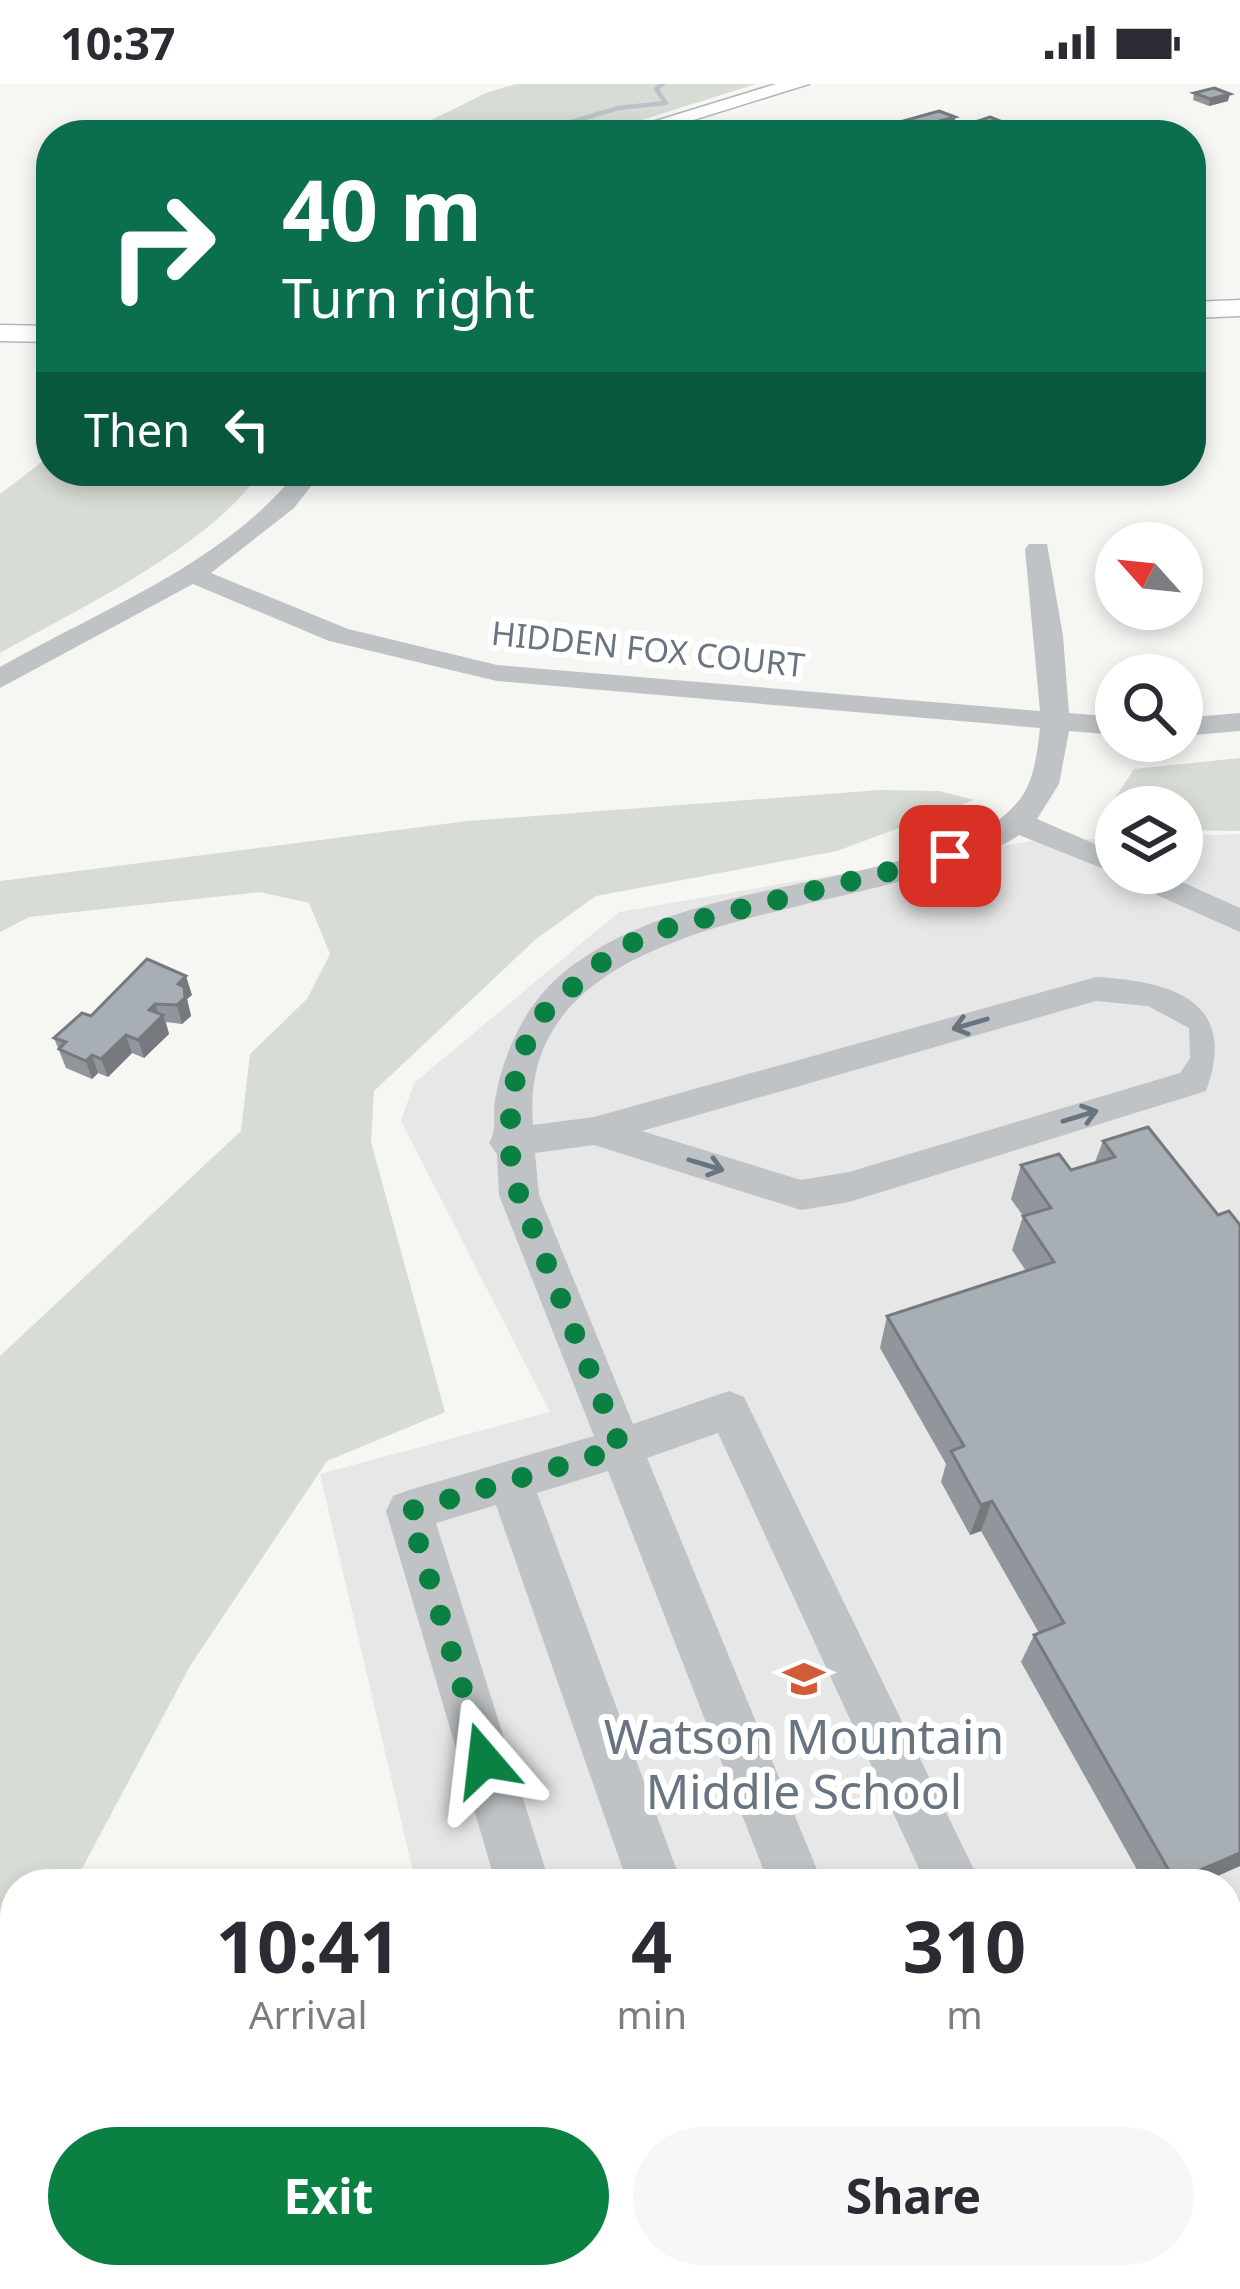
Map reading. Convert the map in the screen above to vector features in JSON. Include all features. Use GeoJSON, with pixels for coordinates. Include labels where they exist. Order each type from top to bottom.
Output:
{"type":"FeatureCollection","features":[{"type":"Feature","properties":{"kind":"main road"},"geometry":{"type":"LineString","coordinates":[[673,120],[799,84]]}},
{"type":"Feature","properties":{"kind":"main road"},"geometry":{"type":"LineString","coordinates":[[1206,309],[1240,308]]}},
{"type":"Feature","properties":{"kind":"main road"},"geometry":{"type":"LineString","coordinates":[[0,333],[36,334]]}},
{"type":"Feature","properties":{"kind":"street"},"geometry":{"type":"LineString","coordinates":[[0,679],[189,573],[256,527],[296,486]]}},
{"type":"Feature","properties":{"kind":"street"},"geometry":{"type":"LineString","coordinates":[[790,1869],[519,1195],[508,1143],[514,1085],[526,1044],[546,1010],[617,949],[670,927],[950,856],[1002,834],[1015,821],[1044,785],[1055,723],[1037,549]]}},
{"type":"Feature","properties":{"kind":"street","name":"HIDDEN FOX COURT"},"geometry":{"type":"LineString","coordinates":[[189,573],[339,635],[478,669],[1095,725]]}},
{"type":"Feature","properties":{"kind":"street"},"geometry":{"type":"LineString","coordinates":[[1203,725],[1240,722]]}},
{"type":"Feature","properties":{"kind":"street"},"geometry":{"type":"LineString","coordinates":[[1015,821],[1095,856]]}},
{"type":"Feature","properties":{"kind":"street"},"geometry":{"type":"LineString","coordinates":[[1180,894],[1240,921]]}},
{"type":"Feature","properties":{"kind":"street"},"geometry":{"type":"LineString","coordinates":[[508,1143],[594,1131],[1096,988],[1148,991],[1175,1000],[1208,1023],[1208,1060],[1193,1082],[849,1187],[801,1195],[594,1131]]}},
{"type":"Feature","properties":{"kind":"street"},"geometry":{"type":"LineString","coordinates":[[518,1869],[409,1511],[621,1448],[729,1410],[948,1869]]}},
{"type":"Feature","properties":{"kind":"street"},"geometry":{"type":"LineString","coordinates":[[510,1481],[650,1869]]}},
{"type":"Feature","properties":{"kind":"shaded area"},"geometry":{"type":"Polygon","coordinates":[[[516,84],[756,84],[642,120],[431,120],[516,84]]]}},
{"type":"Feature","properties":{"kind":"shaded area"},"geometry":{"type":"Polygon","coordinates":[[[36,466],[36,486],[249,486],[178,550],[0,653],[0,494],[36,466]]]}},
{"type":"Feature","properties":{"kind":"shaded area"},"geometry":{"type":"Polygon","coordinates":[[[1240,758],[1240,831],[1203,830],[1203,786],[1123,786],[1134,769],[1240,758]]]}},
{"type":"Feature","properties":{"kind":"shaded area"},"geometry":{"type":"Polygon","coordinates":[[[880,790],[939,791],[974,800],[837,851],[596,896],[536,939],[374,1091],[371,1142],[445,1412],[327,1461],[190,1666],[82,1869],[0,1869],[0,1356],[241,1131],[250,1054],[307,999],[330,954],[309,903],[260,892],[29,917],[0,932],[0,881],[468,821],[880,790]]]}},
{"type":"Feature","properties":{"kind":"shaded area","name":"Watson Mountain Middle School"},"geometry":{"type":"Polygon","coordinates":[[[1240,834],[1240,1869],[412,1869],[320,1474],[550,1412],[401,1121],[414,1083],[619,912],[1031,841],[1095,839],[1095,894],[1203,894],[1203,835],[1240,834]]]}},
{"type":"Feature","properties":{"kind":"building"},"geometry":{"type":"Polygon","coordinates":[[[1214,88],[1230,94],[1210,99],[1194,93],[1214,88]]]}},
{"type":"Feature","properties":{"kind":"building"},"geometry":{"type":"Polygon","coordinates":[[[939,111],[955,117],[943,120],[907,120],[939,111]]]}},
{"type":"Feature","properties":{"kind":"building"},"geometry":{"type":"Polygon","coordinates":[[[147,959],[186,976],[178,984],[184,987],[185,998],[177,1005],[155,1004],[149,1010],[163,1015],[138,1040],[126,1035],[101,1059],[92,1055],[86,1061],[59,1049],[66,1042],[54,1038],[82,1013],[91,1016],[147,959]]]}},
{"type":"Feature","properties":{"kind":"building","name":"Watson Mountain Middle School"},"geometry":{"type":"Polygon","coordinates":[[[1148,1127],[1218,1215],[1229,1211],[1240,1225],[1240,1853],[1203,1869],[1168,1869],[1034,1635],[1064,1623],[992,1501],[981,1505],[951,1451],[964,1446],[887,1316],[1054,1262],[1023,1216],[1051,1208],[1021,1165],[1059,1154],[1071,1170],[1115,1157],[1103,1141],[1148,1127]]]}},
{"type":"Feature","properties":{"kind":"waterway"},"geometry":{"type":"LineString","coordinates":[[578,120],[618,108],[666,103],[656,89],[663,84]]}},
{"type":"Feature","properties":{"kind":"place","name":"Watson Mountain Middle School"},"geometry":{"type":"Point","coordinates":[804,1679]}},
{"type":"Feature","properties":{"kind":"route"},"geometry":{"type":"LineString","coordinates":[[484,1760],[409,1511],[621,1448],[519,1195],[508,1143],[514,1085],[526,1044],[546,1010],[617,949],[670,927],[950,856]]}}]}
